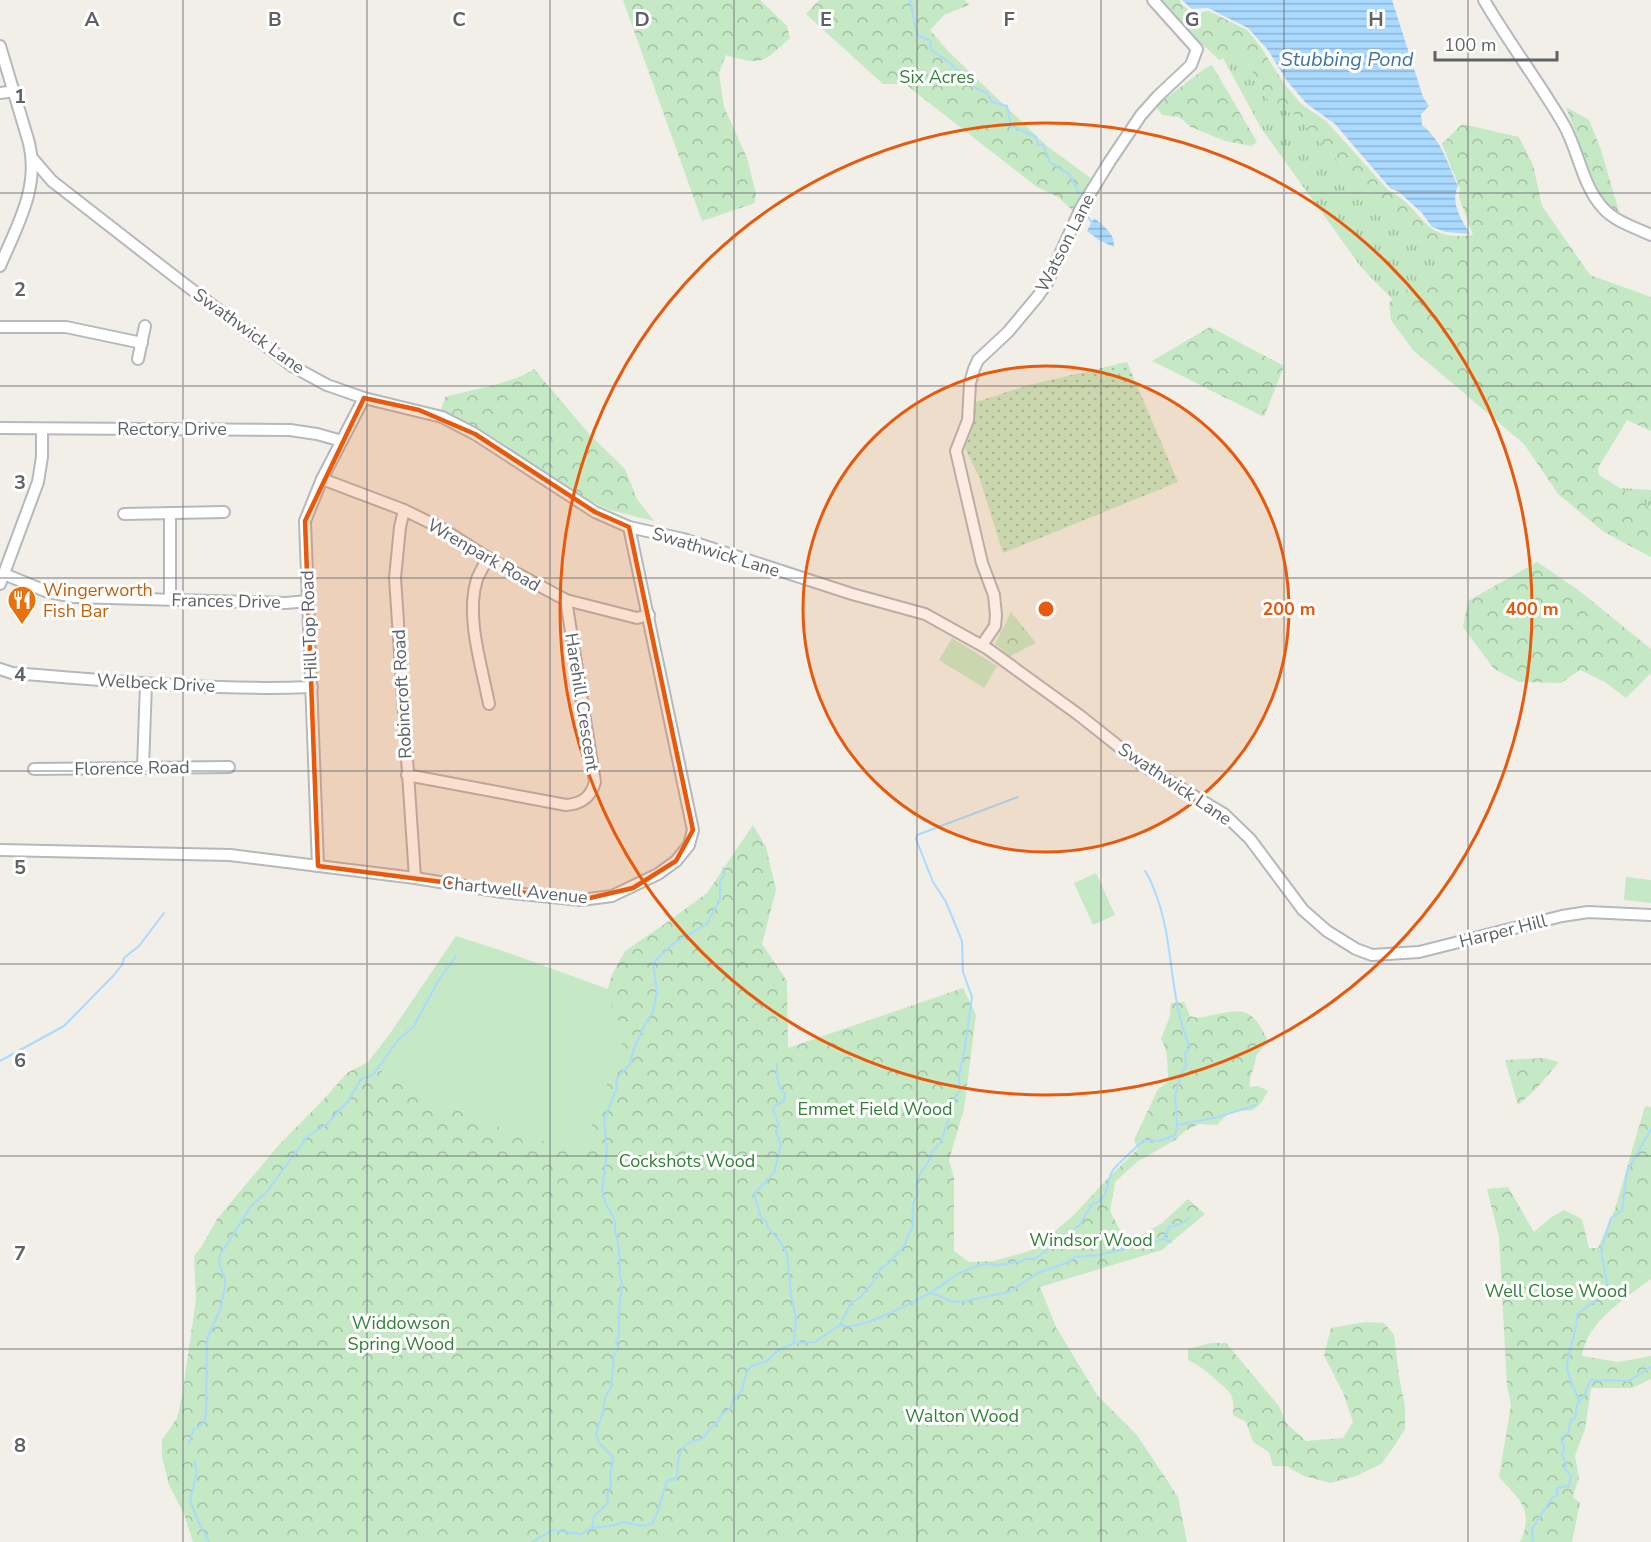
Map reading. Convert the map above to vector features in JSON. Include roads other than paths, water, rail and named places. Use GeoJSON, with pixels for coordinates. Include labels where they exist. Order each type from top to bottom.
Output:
{"type":"FeatureCollection","features":[{"type":"Feature","properties":{"kind":"street","name":"Watson Lane"},"geometry":{"type":"LineString","coordinates":[[982,645],[995,626],[994,595],[982,563],[956,451],[968,420],[970,383],[978,360],[1008,332],[1047,283],[1081,208],[1110,161],[1158,96],[1191,65],[1197,49],[1153,0]]}},
{"type":"Feature","properties":{"kind":"street"},"geometry":{"type":"LineString","coordinates":[[1484,0],[1563,124],[1595,199],[1604,210],[1651,235]]}},
{"type":"Feature","properties":{"kind":"street"},"geometry":{"type":"LineString","coordinates":[[0,46],[33,159],[33,174],[23,211],[0,266]]}},
{"type":"Feature","properties":{"kind":"street"},"geometry":{"type":"LineString","coordinates":[[0,93],[15,91]]}},
{"type":"Feature","properties":{"kind":"street","name":"Swathwick Lane"},"geometry":{"type":"LineString","coordinates":[[33,159],[52,181],[292,366],[327,384],[364,398],[442,417],[475,434],[595,512],[629,527],[683,539],[852,594],[925,614],[982,645],[1142,765],[1224,814],[1250,839],[1304,910],[1327,932],[1356,950]]}},
{"type":"Feature","properties":{"kind":"street"},"geometry":{"type":"LineString","coordinates":[[30,187],[52,181]]}},
{"type":"Feature","properties":{"kind":"street"},"geometry":{"type":"LineString","coordinates":[[138,359],[146,326]]}},
{"type":"Feature","properties":{"kind":"street"},"geometry":{"type":"LineString","coordinates":[[0,327],[66,327],[142,343]]}},
{"type":"Feature","properties":{"kind":"street","name":"Hill Top Road"},"geometry":{"type":"LineString","coordinates":[[318,866],[305,521],[322,479],[364,398]]}},
{"type":"Feature","properties":{"kind":"street","name":"Rectory Drive"},"geometry":{"type":"LineString","coordinates":[[0,428],[290,430],[342,441]]}},
{"type":"Feature","properties":{"kind":"street"},"geometry":{"type":"LineString","coordinates":[[2,579],[38,482],[42,457],[42,429]]}},
{"type":"Feature","properties":{"kind":"street","name":"Wrenpark Road"},"geometry":{"type":"LineString","coordinates":[[322,479],[404,510],[441,528],[488,558],[566,600],[637,618],[649,615]]}},
{"type":"Feature","properties":{"kind":"street","name":"Robincroft Road"},"geometry":{"type":"LineString","coordinates":[[404,510],[400,526],[395,578],[415,878]]}},
{"type":"Feature","properties":{"kind":"street"},"geometry":{"type":"LineString","coordinates":[[124,514],[224,512]]}},
{"type":"Feature","properties":{"kind":"street"},"geometry":{"type":"LineString","coordinates":[[170,513],[170,599]]}},
{"type":"Feature","properties":{"kind":"street","name":"Chartwell Avenue"},"geometry":{"type":"LineString","coordinates":[[0,850],[230,855],[415,878],[502,892],[581,900],[599,900],[633,888],[676,861],[689,845],[693,830],[629,527]]}},
{"type":"Feature","properties":{"kind":"street"},"geometry":{"type":"LineString","coordinates":[[488,558],[477,578],[472,617],[489,704]]}},
{"type":"Feature","properties":{"kind":"street","name":"Frances Drive"},"geometry":{"type":"LineString","coordinates":[[2,579],[74,597],[286,603],[308,601]]}},
{"type":"Feature","properties":{"kind":"street","name":"Harehill Crescent"},"geometry":{"type":"LineString","coordinates":[[407,775],[566,805],[579,804],[592,793],[595,782],[566,600]]}},
{"type":"Feature","properties":{"kind":"street","name":"Welbeck Drive"},"geometry":{"type":"LineString","coordinates":[[0,669],[12,673],[146,683],[277,689],[312,687]]}},
{"type":"Feature","properties":{"kind":"street"},"geometry":{"type":"LineString","coordinates":[[143,768],[146,683]]}},
{"type":"Feature","properties":{"kind":"street","name":"Florence Road"},"geometry":{"type":"LineString","coordinates":[[34,769],[229,766]]}},
{"type":"Feature","properties":{"kind":"street","name":"Harper Hill"},"geometry":{"type":"LineString","coordinates":[[1356,950],[1372,955],[1419,952],[1562,916],[1588,912],[1651,915]]}},
{"type":"Feature","properties":{"kind":"water","name":"Stubbing Pond"},"geometry":{"type":"Polygon","coordinates":[[[1182,0],[1392,0],[1423,97],[1429,106],[1421,114],[1422,125],[1440,146],[1447,161],[1458,186],[1456,205],[1470,234],[1446,232],[1432,227],[1422,213],[1399,192],[1390,188],[1335,124],[1307,104],[1287,81],[1268,50],[1248,28],[1208,8],[1192,9],[1182,0]]]}},
{"type":"Feature","properties":{"kind":"water"},"geometry":{"type":"Polygon","coordinates":[[[1094,218],[1111,234],[1114,247],[1087,231],[1094,218]]]}},
{"type":"Feature","properties":{"kind":"waterway"},"geometry":{"type":"LineString","coordinates":[[910,0],[917,35],[931,41],[930,49],[971,80],[975,88],[987,93],[992,102],[1007,106],[1011,126],[1036,137],[1038,145],[1043,145],[1050,162],[1070,175],[1079,194]]}},
{"type":"Feature","properties":{"kind":"waterway"},"geometry":{"type":"LineString","coordinates":[[1086,209],[1085,212],[1092,223]]}},
{"type":"Feature","properties":{"kind":"waterway"},"geometry":{"type":"LineString","coordinates":[[532,1542],[553,1530],[581,1534],[592,1528],[623,1522],[642,1526],[652,1524],[667,1481],[677,1478],[679,1457],[684,1447],[694,1440],[702,1439],[717,1423],[721,1415],[731,1408],[732,1402],[742,1390],[747,1371],[751,1366],[767,1361],[777,1351],[794,1343],[815,1342],[840,1325],[851,1303],[861,1297],[877,1277],[880,1269],[889,1263],[905,1245],[912,1228],[913,1204],[918,1193],[916,1185],[931,1153],[941,1142],[960,1090],[959,1076],[972,997],[963,972],[962,941],[946,902],[933,882],[916,839],[917,835],[1018,797]]}},
{"type":"Feature","properties":{"kind":"waterway"},"geometry":{"type":"LineString","coordinates":[[592,1528],[594,1516],[608,1503],[607,1495],[611,1487],[610,1472],[613,1457],[599,1443],[596,1434],[605,1398],[611,1387],[614,1355],[619,1348],[616,1343],[619,1334],[622,1283],[615,1221],[602,1191],[607,1151],[604,1120],[617,1088],[616,1079],[630,1064],[633,1051],[653,1012],[657,992],[653,963],[674,943],[707,924],[720,899],[720,882],[725,874],[723,868]]}},
{"type":"Feature","properties":{"kind":"waterway"},"geometry":{"type":"LineString","coordinates":[[841,1325],[859,1325],[872,1321],[930,1293],[958,1274],[974,1267],[989,1264],[997,1266],[1024,1259],[1035,1259],[1081,1224],[1092,1204],[1102,1199],[1113,1170],[1144,1140],[1160,1141],[1175,1135],[1177,1125],[1175,1096],[1182,1071],[1186,1067],[1185,1053],[1190,1047],[1178,1009],[1166,930],[1151,881],[1145,871]]}},
{"type":"Feature","properties":{"kind":"waterway"},"geometry":{"type":"LineString","coordinates":[[0,1061],[64,1026],[114,975],[122,965],[124,958],[139,946],[164,913]]}},
{"type":"Feature","properties":{"kind":"waterway"},"geometry":{"type":"LineString","coordinates":[[189,1444],[193,1430],[202,1424],[206,1415],[207,1339],[220,1310],[225,1287],[225,1279],[219,1263],[220,1255],[251,1206],[266,1193],[307,1137],[327,1124],[349,1100],[361,1079],[373,1075],[398,1040],[414,1026],[438,981],[456,956]]}},
{"type":"Feature","properties":{"kind":"waterway"},"geometry":{"type":"LineString","coordinates":[[777,1064],[778,1080],[785,1094],[784,1101],[776,1105],[773,1110],[779,1125],[776,1131],[781,1145],[774,1173],[754,1194],[761,1218],[766,1221],[768,1228],[787,1253],[796,1319],[794,1343]]}},
{"type":"Feature","properties":{"kind":"waterway"},"geometry":{"type":"LineString","coordinates":[[1178,1125],[1218,1117],[1256,1105]]}},
{"type":"Feature","properties":{"kind":"waterway"},"geometry":{"type":"LineString","coordinates":[[1579,1402],[1567,1366],[1577,1314],[1603,1295],[1607,1284],[1601,1249],[1611,1218],[1622,1211],[1627,1172],[1651,1129]]}},
{"type":"Feature","properties":{"kind":"waterway"},"geometry":{"type":"LineString","coordinates":[[932,1293],[951,1301],[961,1302],[1009,1292],[1038,1273],[1069,1262],[1075,1257],[1099,1255],[1164,1239],[1169,1227],[1181,1224],[1189,1218]]}},
{"type":"Feature","properties":{"kind":"waterway"},"geometry":{"type":"LineString","coordinates":[[1164,1239],[1171,1242]]}},
{"type":"Feature","properties":{"kind":"waterway"},"geometry":{"type":"LineString","coordinates":[[1533,1542],[1532,1529],[1552,1498],[1557,1496],[1557,1488],[1569,1486],[1571,1475],[1565,1470],[1561,1438],[1568,1433],[1571,1419],[1575,1419],[1577,1405],[1591,1380],[1629,1381],[1651,1367]]}},
{"type":"Feature","properties":{"kind":"waterway"},"geometry":{"type":"LineString","coordinates":[[194,1460],[197,1473],[190,1500],[209,1542]]}},
{"type":"Feature","properties":{"kind":"place","name":"Wingerworth Fish Bar"},"geometry":{"type":"Point","coordinates":[22,626]}},
{"type":"Feature","properties":{"kind":"park label","name":"Six Acres"},"geometry":{"type":"Point","coordinates":[937,77]}},
{"type":"Feature","properties":{"kind":"park label","name":"Emmet Field Wood"},"geometry":{"type":"Point","coordinates":[875,1109]}},
{"type":"Feature","properties":{"kind":"park label","name":"Cockshots Wood"},"geometry":{"type":"Point","coordinates":[687,1161]}},
{"type":"Feature","properties":{"kind":"park label","name":"Windsor Wood"},"geometry":{"type":"Point","coordinates":[1091,1240]}},
{"type":"Feature","properties":{"kind":"park label","name":"Well Close Wood"},"geometry":{"type":"Point","coordinates":[1556,1291]}},
{"type":"Feature","properties":{"kind":"park label","name":"Widdowson Spring Wood"},"geometry":{"type":"Point","coordinates":[401,1333]}},
{"type":"Feature","properties":{"kind":"park label","name":"Walton Wood"},"geometry":{"type":"Point","coordinates":[962,1416]}}]}
